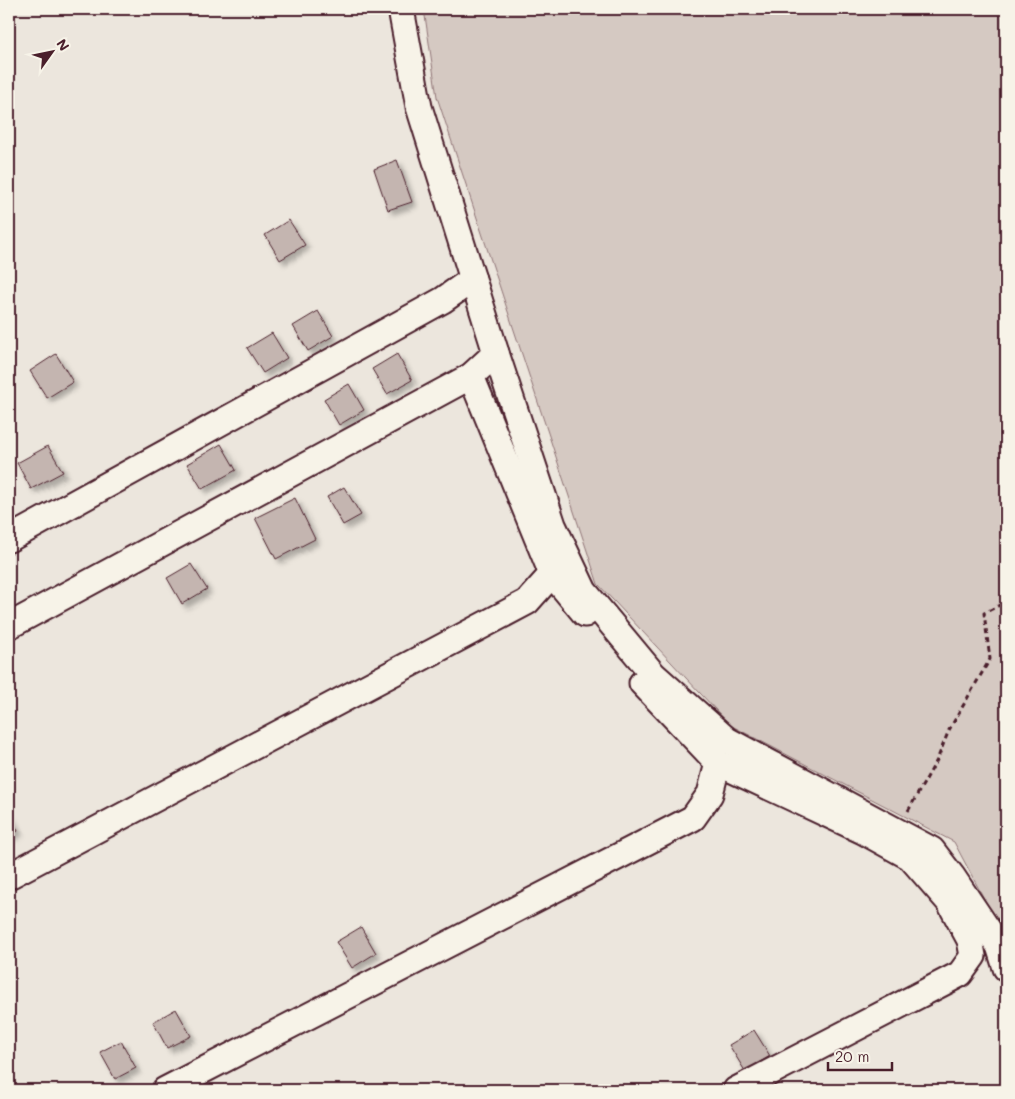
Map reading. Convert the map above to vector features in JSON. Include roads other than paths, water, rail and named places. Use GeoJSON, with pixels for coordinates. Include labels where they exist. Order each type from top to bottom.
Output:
{"type":"FeatureCollection","features":[{"type":"Feature","properties":{"kind":"street"},"geometry":{"type":"LineString","coordinates":[[401,9],[419,108],[496,353],[553,525],[584,591],[653,674],[727,740],[932,850],[998,946],[1006,968]]}},
{"type":"Feature","properties":{"kind":"street"},"geometry":{"type":"LineString","coordinates":[[9,539],[443,300],[473,279]]}},
{"type":"Feature","properties":{"kind":"street"},"geometry":{"type":"LineString","coordinates":[[9,626],[471,376],[496,353]]}},
{"type":"Feature","properties":{"kind":"street"},"geometry":{"type":"LineString","coordinates":[[471,376],[552,574],[636,678],[718,763],[863,831],[910,857],[950,903],[970,940],[973,956],[960,974],[736,1090]]}},
{"type":"Feature","properties":{"kind":"street"},"geometry":{"type":"LineString","coordinates":[[9,876],[527,602],[552,574]]}},
{"type":"Feature","properties":{"kind":"street"},"geometry":{"type":"LineString","coordinates":[[165,1090],[693,818],[710,794],[718,763]]}}]}
